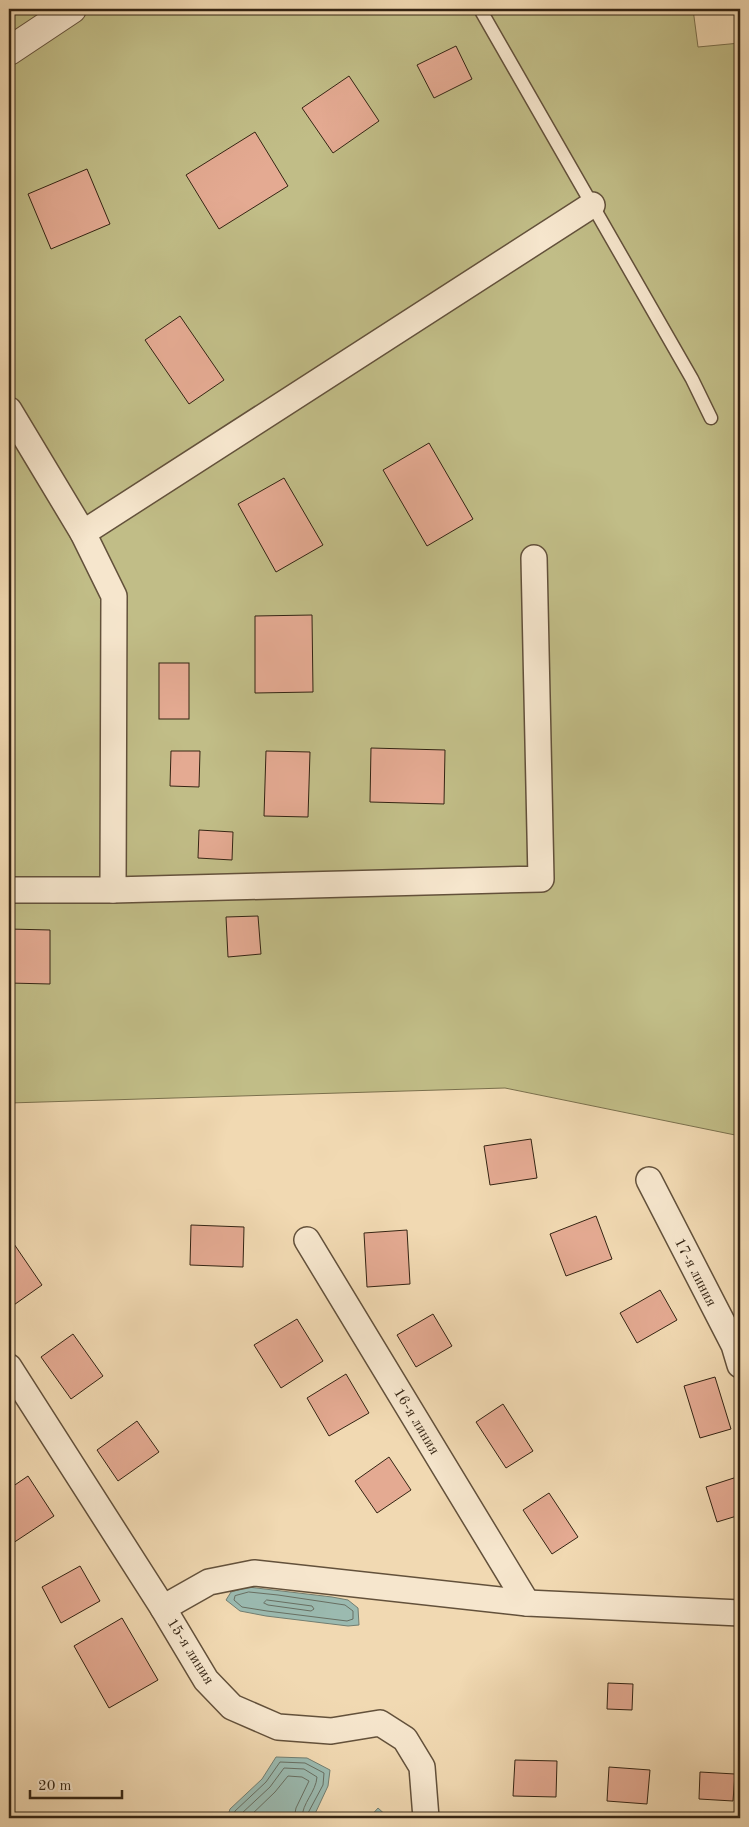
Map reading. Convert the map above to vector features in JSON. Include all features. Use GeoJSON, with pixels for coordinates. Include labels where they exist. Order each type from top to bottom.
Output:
{"type":"FeatureCollection","features":[{"type":"Feature","properties":{"kind":"street"},"geometry":{"type":"LineString","coordinates":[[9,51],[72,9]]}},
{"type":"Feature","properties":{"kind":"street"},"geometry":{"type":"LineString","coordinates":[[82,533],[592,205]]}},
{"type":"Feature","properties":{"kind":"street"},"geometry":{"type":"LineString","coordinates":[[9,410],[82,533],[114,596],[113,890]]}},
{"type":"Feature","properties":{"kind":"street"},"geometry":{"type":"LineString","coordinates":[[9,890],[113,890],[541,879],[534,558]]}},
{"type":"Feature","properties":{"kind":"street","name":"17-я линия"},"geometry":{"type":"LineString","coordinates":[[648,1180],[734,1345],[740,1365]]}},
{"type":"Feature","properties":{"kind":"street","name":"16-я линия"},"geometry":{"type":"LineString","coordinates":[[307,1240],[527,1603]]}},
{"type":"Feature","properties":{"kind":"street","name":"15-я линия"},"geometry":{"type":"LineString","coordinates":[[9,1367],[164,1608],[206,1680],[232,1707],[278,1728],[331,1731],[380,1723],[404,1739],[422,1767],[426,1818]]}},
{"type":"Feature","properties":{"kind":"street"},"geometry":{"type":"LineString","coordinates":[[164,1608],[209,1582],[254,1573],[527,1603],[740,1613]]}},
{"type":"Feature","properties":{"kind":"lane"},"geometry":{"type":"LineString","coordinates":[[480,9],[692,379],[711,418]]}},
{"type":"Feature","properties":{"kind":"shaded area"},"geometry":{"type":"Polygon","coordinates":[[[9,9],[693,9],[698,47],[740,43],[740,1136],[505,1088],[9,1103],[9,9]]]}},
{"type":"Feature","properties":{"kind":"water"},"geometry":{"type":"Polygon","coordinates":[[[248,1587],[348,1600],[358,1608],[359,1625],[348,1626],[266,1616],[240,1611],[226,1600],[231,1592],[248,1587]]]}},
{"type":"Feature","properties":{"kind":"water"},"geometry":{"type":"Polygon","coordinates":[[[276,1757],[307,1758],[330,1770],[328,1786],[313,1818],[227,1818],[230,1809],[262,1779],[276,1757]]]}},
{"type":"Feature","properties":{"kind":"water"},"geometry":{"type":"Polygon","coordinates":[[[378,1808],[389,1818],[369,1818],[378,1808]]]}},
{"type":"Feature","properties":{"kind":"building"},"geometry":{"type":"Polygon","coordinates":[[[456,46],[472,79],[434,98],[417,65],[456,46]]]}},
{"type":"Feature","properties":{"kind":"building"},"geometry":{"type":"Polygon","coordinates":[[[349,76],[379,121],[333,153],[302,108],[349,76]]]}},
{"type":"Feature","properties":{"kind":"building"},"geometry":{"type":"Polygon","coordinates":[[[255,132],[288,186],[219,229],[186,175],[255,132]]]}},
{"type":"Feature","properties":{"kind":"building"},"geometry":{"type":"Polygon","coordinates":[[[87,169],[110,224],[51,249],[28,194],[87,169]]]}},
{"type":"Feature","properties":{"kind":"building"},"geometry":{"type":"Polygon","coordinates":[[[180,316],[224,380],[189,404],[145,340],[180,316]]]}},
{"type":"Feature","properties":{"kind":"building"},"geometry":{"type":"Polygon","coordinates":[[[429,443],[473,519],[427,546],[383,470],[429,443]]]}},
{"type":"Feature","properties":{"kind":"building"},"geometry":{"type":"Polygon","coordinates":[[[284,478],[323,545],[276,572],[238,504],[284,478]]]}},
{"type":"Feature","properties":{"kind":"building"},"geometry":{"type":"Polygon","coordinates":[[[312,615],[313,692],[255,693],[255,616],[312,615]]]}},
{"type":"Feature","properties":{"kind":"building"},"geometry":{"type":"Polygon","coordinates":[[[9,620],[11,620],[13,688],[9,688],[9,620]]]}},
{"type":"Feature","properties":{"kind":"building"},"geometry":{"type":"Polygon","coordinates":[[[159,663],[189,663],[189,719],[159,719],[159,663]]]}},
{"type":"Feature","properties":{"kind":"building"},"geometry":{"type":"Polygon","coordinates":[[[371,748],[445,750],[444,804],[370,802],[371,748]]]}},
{"type":"Feature","properties":{"kind":"building"},"geometry":{"type":"Polygon","coordinates":[[[171,751],[200,751],[199,787],[170,786],[171,751]]]}},
{"type":"Feature","properties":{"kind":"building"},"geometry":{"type":"Polygon","coordinates":[[[266,751],[310,752],[308,817],[264,816],[266,751]]]}},
{"type":"Feature","properties":{"kind":"building"},"geometry":{"type":"Polygon","coordinates":[[[199,830],[233,832],[232,860],[198,858],[199,830]]]}},
{"type":"Feature","properties":{"kind":"building"},"geometry":{"type":"Polygon","coordinates":[[[258,916],[261,954],[228,957],[226,917],[258,916]]]}},
{"type":"Feature","properties":{"kind":"building"},"geometry":{"type":"Polygon","coordinates":[[[9,929],[50,930],[50,984],[9,983],[9,929]]]}},
{"type":"Feature","properties":{"kind":"building"},"geometry":{"type":"Polygon","coordinates":[[[531,1139],[537,1178],[490,1185],[484,1146],[531,1139]]]}},
{"type":"Feature","properties":{"kind":"building"},"geometry":{"type":"Polygon","coordinates":[[[596,1216],[612,1259],[566,1276],[550,1234],[596,1216]]]}},
{"type":"Feature","properties":{"kind":"building"},"geometry":{"type":"Polygon","coordinates":[[[191,1225],[244,1227],[243,1267],[190,1265],[191,1225]]]}},
{"type":"Feature","properties":{"kind":"building"},"geometry":{"type":"Polygon","coordinates":[[[407,1230],[410,1284],[367,1287],[364,1233],[407,1230]]]}},
{"type":"Feature","properties":{"kind":"building"},"geometry":{"type":"Polygon","coordinates":[[[14,1244],[42,1285],[11,1307],[9,1304],[9,1248],[14,1244]]]}},
{"type":"Feature","properties":{"kind":"building"},"geometry":{"type":"Polygon","coordinates":[[[660,1290],[677,1320],[637,1343],[620,1313],[660,1290]]]}},
{"type":"Feature","properties":{"kind":"building"},"geometry":{"type":"Polygon","coordinates":[[[433,1314],[452,1346],[416,1367],[397,1335],[433,1314]]]}},
{"type":"Feature","properties":{"kind":"building"},"geometry":{"type":"Polygon","coordinates":[[[297,1319],[323,1361],[281,1388],[254,1345],[297,1319]]]}},
{"type":"Feature","properties":{"kind":"building"},"geometry":{"type":"Polygon","coordinates":[[[73,1334],[103,1376],[71,1399],[41,1357],[73,1334]]]}},
{"type":"Feature","properties":{"kind":"building"},"geometry":{"type":"Polygon","coordinates":[[[346,1374],[369,1413],[329,1436],[307,1398],[346,1374]]]}},
{"type":"Feature","properties":{"kind":"building"},"geometry":{"type":"Polygon","coordinates":[[[715,1377],[731,1429],[700,1438],[684,1386],[715,1377]]]}},
{"type":"Feature","properties":{"kind":"building"},"geometry":{"type":"Polygon","coordinates":[[[503,1404],[533,1451],[506,1468],[476,1422],[503,1404]]]}},
{"type":"Feature","properties":{"kind":"building"},"geometry":{"type":"Polygon","coordinates":[[[137,1421],[159,1452],[118,1481],[97,1450],[137,1421]]]}},
{"type":"Feature","properties":{"kind":"building"},"geometry":{"type":"Polygon","coordinates":[[[389,1457],[411,1490],[377,1513],[355,1481],[389,1457]]]}},
{"type":"Feature","properties":{"kind":"building"},"geometry":{"type":"Polygon","coordinates":[[[28,1476],[54,1516],[10,1545],[9,1489],[28,1476]]]}},
{"type":"Feature","properties":{"kind":"building"},"geometry":{"type":"Polygon","coordinates":[[[740,1476],[740,1515],[717,1522],[706,1487],[740,1476]]]}},
{"type":"Feature","properties":{"kind":"building"},"geometry":{"type":"Polygon","coordinates":[[[549,1493],[578,1537],[552,1554],[523,1510],[549,1493]]]}},
{"type":"Feature","properties":{"kind":"building"},"geometry":{"type":"Polygon","coordinates":[[[80,1566],[100,1601],[61,1623],[42,1587],[80,1566]]]}},
{"type":"Feature","properties":{"kind":"building"},"geometry":{"type":"Polygon","coordinates":[[[122,1618],[158,1680],[109,1708],[74,1646],[122,1618]]]}},
{"type":"Feature","properties":{"kind":"building"},"geometry":{"type":"Polygon","coordinates":[[[608,1683],[633,1684],[632,1710],[607,1709],[608,1683]]]}},
{"type":"Feature","properties":{"kind":"building"},"geometry":{"type":"Polygon","coordinates":[[[515,1760],[557,1761],[556,1797],[513,1796],[515,1760]]]}},
{"type":"Feature","properties":{"kind":"building"},"geometry":{"type":"Polygon","coordinates":[[[609,1767],[650,1770],[647,1804],[607,1801],[609,1767]]]}},
{"type":"Feature","properties":{"kind":"building"},"geometry":{"type":"Polygon","coordinates":[[[700,1772],[735,1774],[733,1801],[699,1799],[700,1772]]]}}]}
